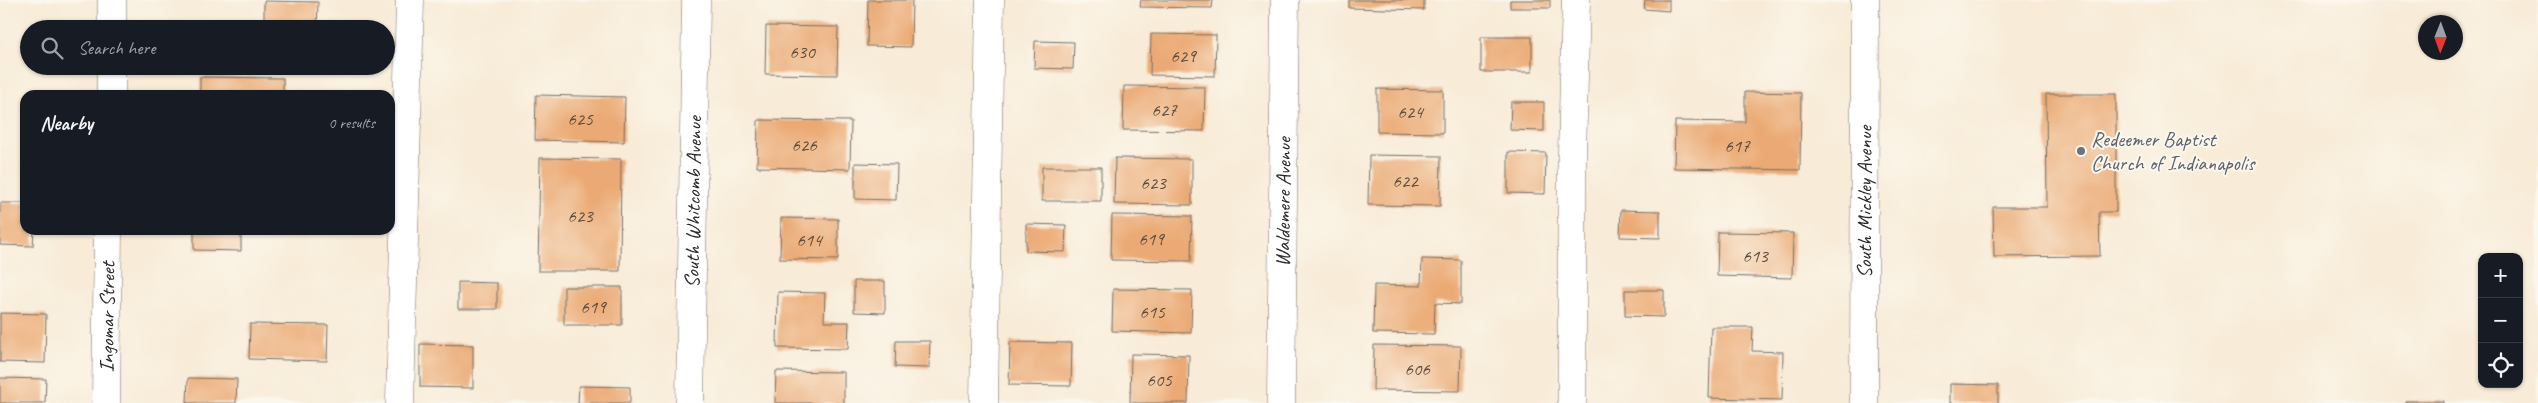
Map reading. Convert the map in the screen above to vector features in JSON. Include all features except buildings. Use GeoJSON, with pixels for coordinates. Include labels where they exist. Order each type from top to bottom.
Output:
{"type":"FeatureCollection","features":[{"type":"Feature","properties":{"kind":"street"},"geometry":{"type":"LineString","coordinates":[[112,0],[112,20]]}},
{"type":"Feature","properties":{"kind":"street"},"geometry":{"type":"LineString","coordinates":[[400,403],[410,0]]}},
{"type":"Feature","properties":{"kind":"street","name":"South Whitcomb Avenue"},"geometry":{"type":"LineString","coordinates":[[690,403],[696,0]]}},
{"type":"Feature","properties":{"kind":"street"},"geometry":{"type":"LineString","coordinates":[[984,403],[990,0]]}},
{"type":"Feature","properties":{"kind":"street","name":"Waldemere Avenue"},"geometry":{"type":"LineString","coordinates":[[1281,403],[1285,0]]}},
{"type":"Feature","properties":{"kind":"street"},"geometry":{"type":"LineString","coordinates":[[1572,403],[1572,154],[1576,0]]}},
{"type":"Feature","properties":{"kind":"street","name":"South Mickley Avenue"},"geometry":{"type":"LineString","coordinates":[[1864,403],[1865,0]]}},
{"type":"Feature","properties":{"kind":"street"},"geometry":{"type":"LineString","coordinates":[[110,90],[111,75]]}},
{"type":"Feature","properties":{"kind":"street","name":"Ingomar Street"},"geometry":{"type":"LineString","coordinates":[[106,403],[108,235]]}},
{"type":"Feature","properties":{"kind":"place","name":"Redeemer Baptist Church of Indianapolis"},"geometry":{"type":"Point","coordinates":[2081,151]}}]}
